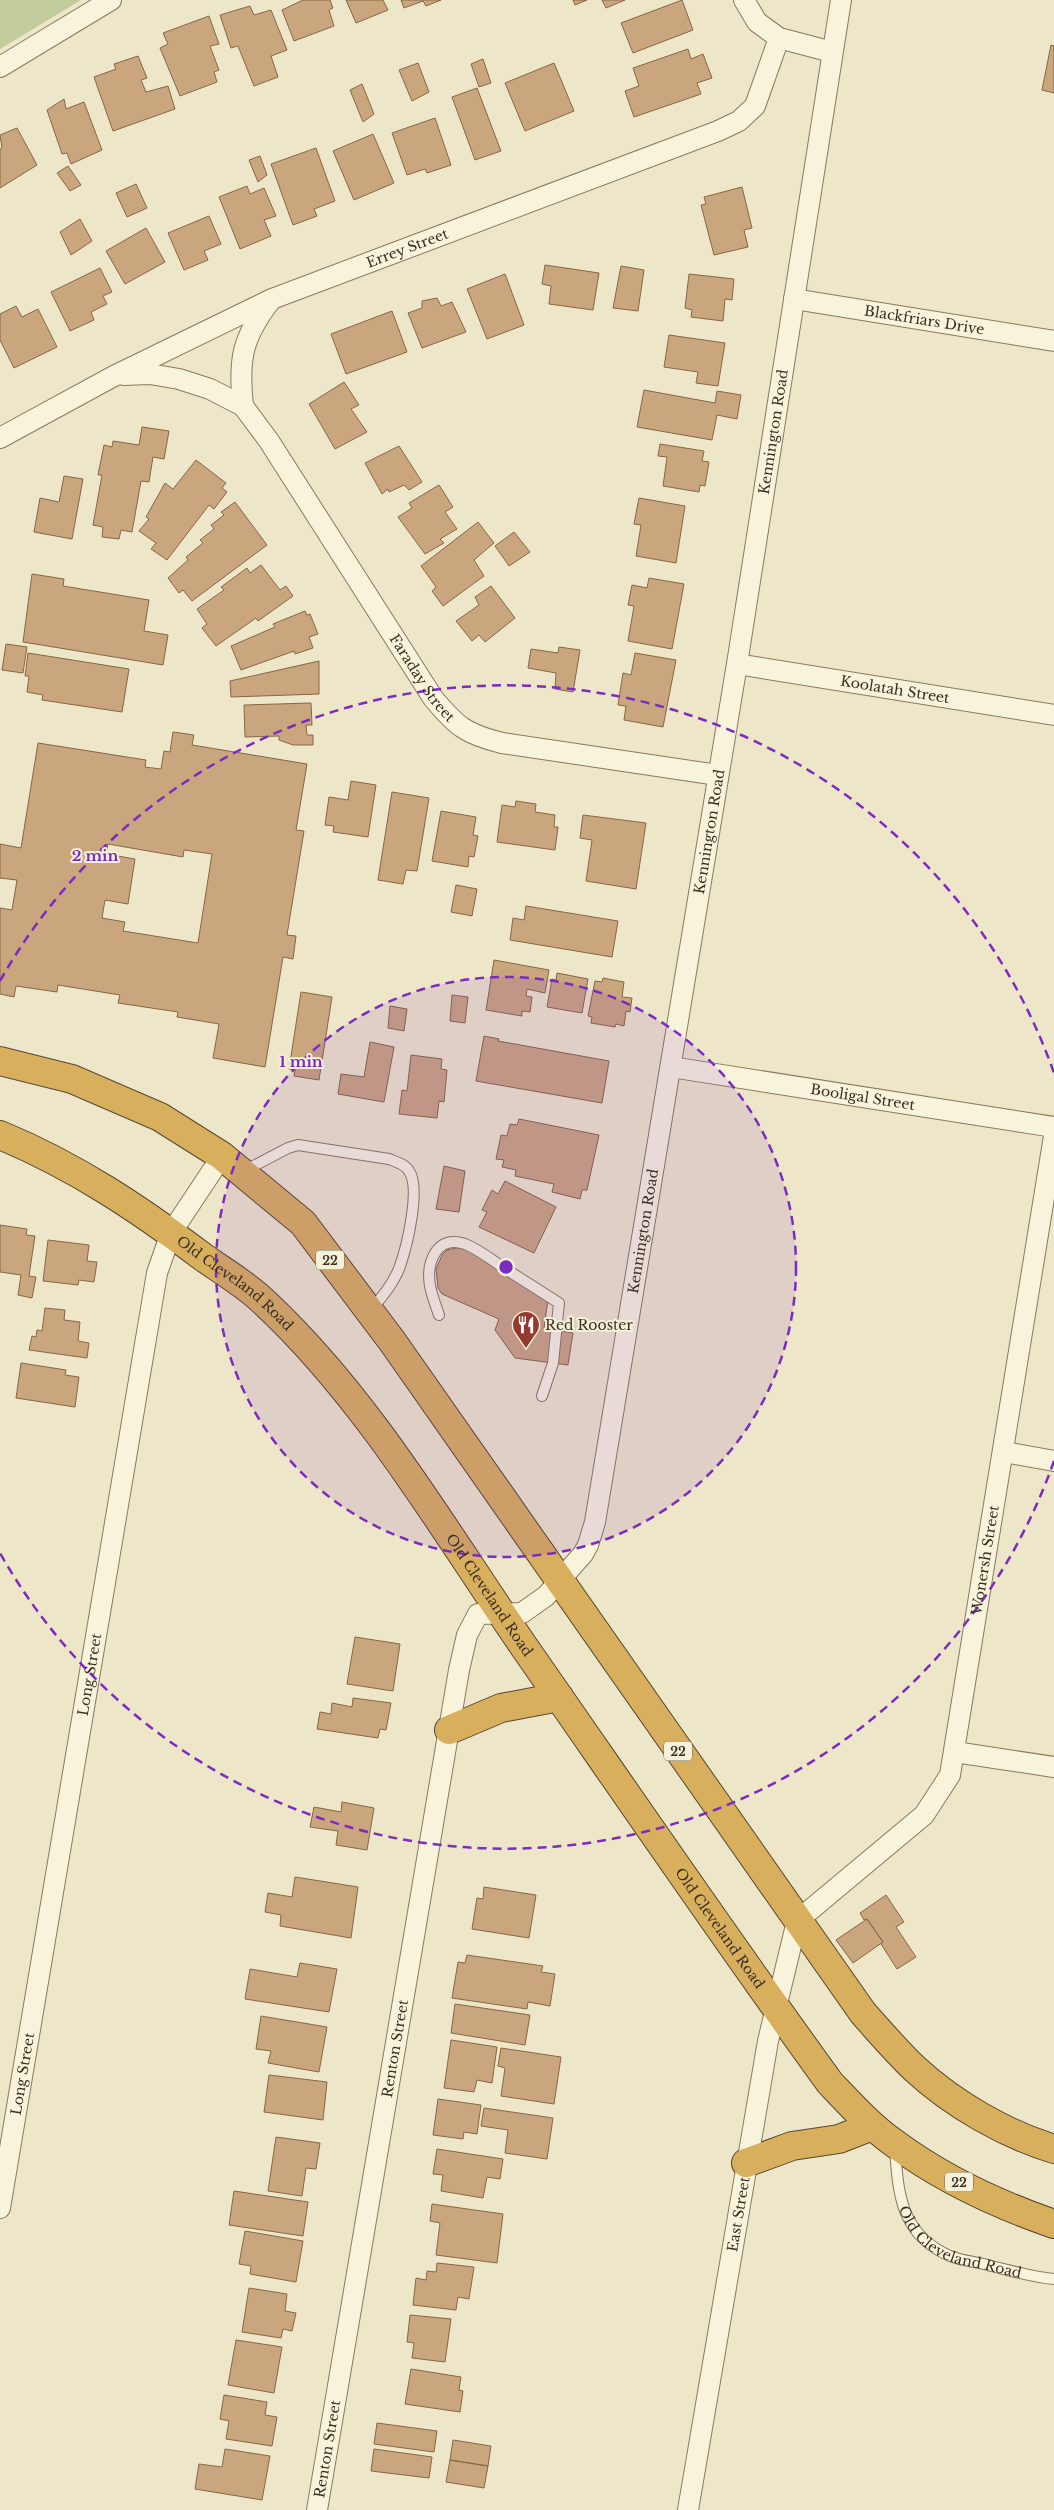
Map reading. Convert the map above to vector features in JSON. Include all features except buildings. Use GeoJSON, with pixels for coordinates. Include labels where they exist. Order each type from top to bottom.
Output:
{"type":"FeatureCollection","features":[{"type":"Feature","properties":{"kind":"highway","name":"22"},"geometry":{"type":"LineString","coordinates":[[0,1061],[72,1079],[132,1103],[160,1117],[222,1156],[302,1224],[370,1311],[863,2013],[916,2070],[968,2108],[999,2125],[1054,2149]]}},
{"type":"Feature","properties":{"kind":"highway","name":"Old Cleveland Road"},"geometry":{"type":"LineString","coordinates":[[0,1135],[58,1161],[95,1181],[171,1233],[264,1301],[315,1357],[380,1434],[559,1697],[830,2083],[872,2126],[894,2144],[936,2170],[979,2192],[1022,2213],[1054,2224]]}},
{"type":"Feature","properties":{"kind":"highway"},"geometry":{"type":"LineString","coordinates":[[449,1730],[501,1708],[559,1697]]}},
{"type":"Feature","properties":{"kind":"highway"},"geometry":{"type":"LineString","coordinates":[[746,2163],[792,2146],[839,2139],[872,2126]]}},
{"type":"Feature","properties":{"kind":"street"},"geometry":{"type":"LineString","coordinates":[[0,67],[112,0]]}},
{"type":"Feature","properties":{"kind":"street"},"geometry":{"type":"LineString","coordinates":[[744,0],[757,22],[779,38],[832,52]]}},
{"type":"Feature","properties":{"kind":"street","name":"Kennington Road"},"geometry":{"type":"LineString","coordinates":[[501,1613],[522,1613],[546,1596],[588,1545],[595,1522],[737,664],[841,0]]}},
{"type":"Feature","properties":{"kind":"street","name":"Errey Street"},"geometry":{"type":"LineString","coordinates":[[0,438],[114,376],[272,299],[718,131],[739,121],[755,106],[779,38]]}},
{"type":"Feature","properties":{"kind":"street"},"geometry":{"type":"LineString","coordinates":[[243,406],[241,374],[247,336],[258,317],[272,299]]}},
{"type":"Feature","properties":{"kind":"street","name":"Blackfriars Drive"},"geometry":{"type":"LineString","coordinates":[[794,299],[1054,341]]}},
{"type":"Feature","properties":{"kind":"street","name":"Faraday Street"},"geometry":{"type":"LineString","coordinates":[[114,376],[150,374],[180,379],[210,388],[243,406],[289,471],[434,698],[460,727],[475,736],[502,744],[718,775]]}},
{"type":"Feature","properties":{"kind":"street","name":"Koolatah Street"},"geometry":{"type":"LineString","coordinates":[[737,664],[1054,715]]}},
{"type":"Feature","properties":{"kind":"street","name":"Booligal Street"},"geometry":{"type":"LineString","coordinates":[[671,1067],[1054,1128]]}},
{"type":"Feature","properties":{"kind":"street","name":"Wonersh Street"},"geometry":{"type":"LineString","coordinates":[[797,1921],[924,1815],[950,1775],[1054,1136]]}},
{"type":"Feature","properties":{"kind":"street","name":"Long Street"},"geometry":{"type":"LineString","coordinates":[[0,2208],[156,1283],[171,1233],[222,1156]]}},
{"type":"Feature","properties":{"kind":"street"},"geometry":{"type":"LineString","coordinates":[[1004,1452],[1054,1461]]}},
{"type":"Feature","properties":{"kind":"street","name":"Renton Street"},"geometry":{"type":"LineString","coordinates":[[317,2510],[449,1730],[467,1636],[478,1614],[501,1613]]}},
{"type":"Feature","properties":{"kind":"street"},"geometry":{"type":"LineString","coordinates":[[955,1752],[1054,1767]]}},
{"type":"Feature","properties":{"kind":"street","name":"East Street"},"geometry":{"type":"LineString","coordinates":[[688,2510],[746,2163],[776,2008],[797,1921]]}},
{"type":"Feature","properties":{"kind":"lane"},"geometry":{"type":"LineString","coordinates":[[243,1172],[288,1148],[298,1145],[389,1159],[401,1164],[409,1171],[413,1185],[412,1212],[400,1266],[387,1291],[370,1311]]}},
{"type":"Feature","properties":{"kind":"lane"},"geometry":{"type":"LineString","coordinates":[[439,1315],[429,1280],[435,1250],[443,1243],[453,1242],[480,1252],[559,1303],[553,1363],[542,1396]]}},
{"type":"Feature","properties":{"kind":"lane","name":"Old Cleveland Road"},"geometry":{"type":"LineString","coordinates":[[894,2144],[898,2193],[902,2206],[919,2234],[932,2246],[950,2256],[1054,2279]]}},
{"type":"Feature","properties":{"kind":"green space"},"geometry":{"type":"Polygon","coordinates":[[[0,0],[81,0],[0,49],[0,0]]]}},
{"type":"Feature","properties":{"kind":"place","name":"Red Rooster"},"geometry":{"type":"Point","coordinates":[526,1349]}}]}
